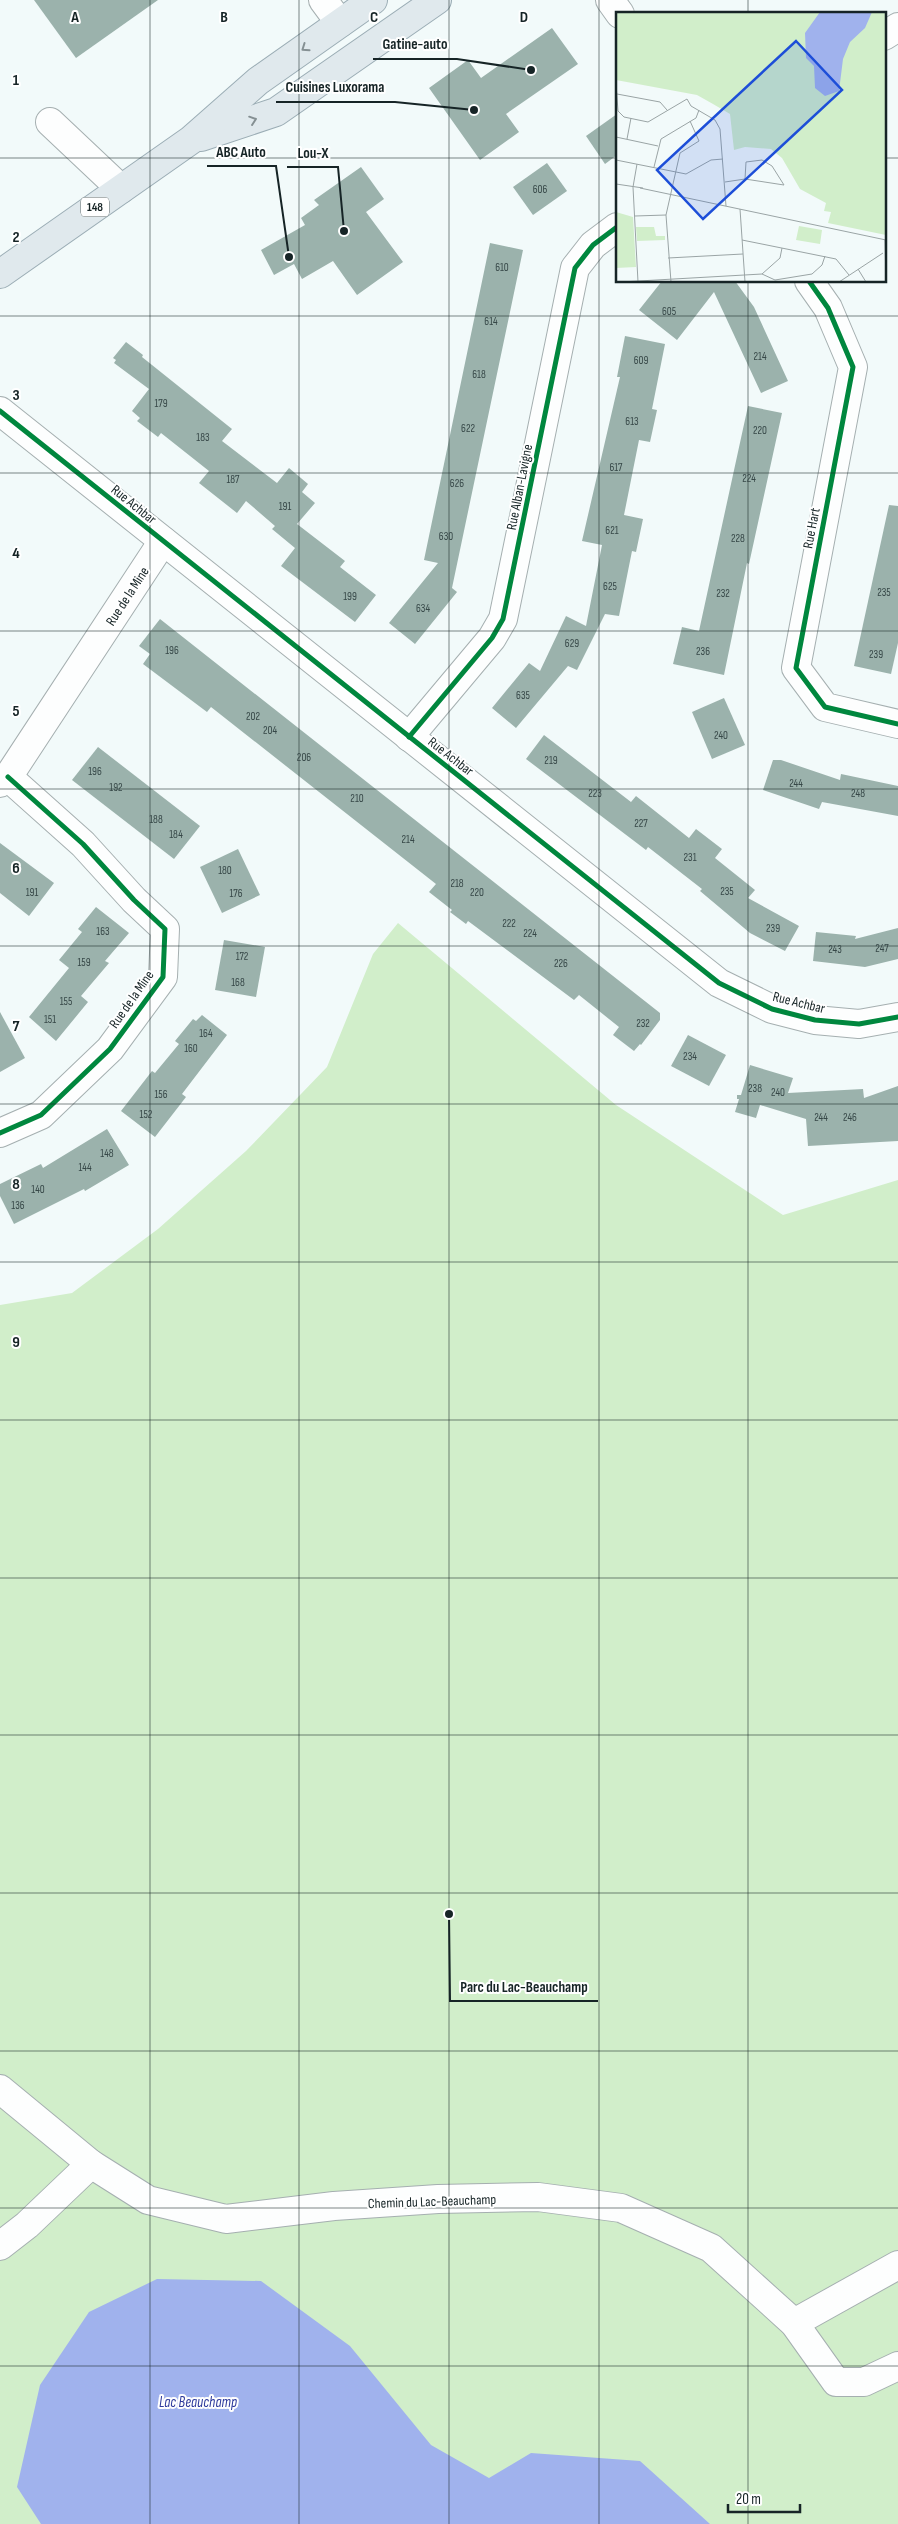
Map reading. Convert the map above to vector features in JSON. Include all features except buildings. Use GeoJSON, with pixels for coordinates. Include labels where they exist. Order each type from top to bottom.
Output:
{"type":"FeatureCollection","features":[{"type":"Feature","properties":{"kind":"main road","name":"148"},"geometry":{"type":"LineString","coordinates":[[0,274],[190,140],[258,81],[373,0]]}},
{"type":"Feature","properties":{"kind":"main road","name":"148"},"geometry":{"type":"LineString","coordinates":[[190,140],[276,112],[437,0]]}},
{"type":"Feature","properties":{"kind":"street"},"geometry":{"type":"LineString","coordinates":[[323,0],[340,23]]}},
{"type":"Feature","properties":{"kind":"street"},"geometry":{"type":"LineString","coordinates":[[610,0],[619,12]]}},
{"type":"Feature","properties":{"kind":"street"},"geometry":{"type":"LineString","coordinates":[[886,35],[898,27]]}},
{"type":"Feature","properties":{"kind":"street"},"geometry":{"type":"LineString","coordinates":[[50,122],[121,189]]}},
{"type":"Feature","properties":{"kind":"street","name":"Rue Alban-Lavigne"},"geometry":{"type":"LineString","coordinates":[[409,737],[492,638],[503,619],[575,268],[593,245],[616,228]]}},
{"type":"Feature","properties":{"kind":"street","name":"Rue Hart"},"geometry":{"type":"LineString","coordinates":[[810,282],[828,308],[853,367],[796,668],[825,707],[898,724]]}},
{"type":"Feature","properties":{"kind":"street","name":"Rue Achbar"},"geometry":{"type":"LineString","coordinates":[[0,411],[720,983],[772,1009],[815,1020],[859,1024],[898,1017]]}},
{"type":"Feature","properties":{"kind":"street","name":"Rue de la Mine"},"geometry":{"type":"LineString","coordinates":[[0,1133],[41,1115],[110,1049],[163,977],[165,929],[134,900],[83,844],[4,780],[163,541]]}},
{"type":"Feature","properties":{"kind":"street","name":"Chemin du Lac-Beauchamp"},"geometry":{"type":"LineString","coordinates":[[0,2089],[91,2164],[148,2200],[226,2219],[334,2206],[438,2199],[538,2197],[621,2208],[711,2248],[794,2323],[836,2382],[864,2382],[898,2366]]}},
{"type":"Feature","properties":{"kind":"street"},"geometry":{"type":"LineString","coordinates":[[0,2246],[91,2164]]}},
{"type":"Feature","properties":{"kind":"street"},"geometry":{"type":"LineString","coordinates":[[794,2323],[898,2265]]}},
{"type":"Feature","properties":{"kind":"green space"},"geometry":{"type":"Polygon","coordinates":[[[398,923],[616,1105],[783,1215],[898,1180],[898,2524],[0,2524],[0,1305],[72,1293],[158,1229],[246,1151],[327,1067],[373,954],[398,923]]]}},
{"type":"Feature","properties":{"kind":"water","name":"Lac Beauchamp"},"geometry":{"type":"Polygon","coordinates":[[[157,2279],[261,2281],[350,2346],[431,2445],[489,2478],[531,2453],[640,2461],[710,2524],[41,2524],[17,2487],[40,2385],[89,2312],[157,2279]]]}},
{"type":"Feature","properties":{"kind":"cycle path"},"geometry":{"type":"LineString","coordinates":[[409,737],[492,638],[503,619],[575,268],[593,245],[616,228]]}},
{"type":"Feature","properties":{"kind":"cycle path"},"geometry":{"type":"LineString","coordinates":[[810,282],[828,308],[853,367],[796,668],[825,707],[898,724]]}},
{"type":"Feature","properties":{"kind":"cycle path"},"geometry":{"type":"LineString","coordinates":[[0,411],[719,983],[772,1009],[815,1020],[859,1024],[898,1017]]}},
{"type":"Feature","properties":{"kind":"cycle path"},"geometry":{"type":"LineString","coordinates":[[0,1133],[41,1115],[110,1049],[163,977],[165,929],[134,900],[83,844],[8,777]]}},
{"type":"Feature","properties":{"kind":"place","name":"Gatine-auto"},"geometry":{"type":"Point","coordinates":[531,70]}},
{"type":"Feature","properties":{"kind":"place","name":"Cuisines Luxorama"},"geometry":{"type":"Point","coordinates":[474,110]}},
{"type":"Feature","properties":{"kind":"place","name":"Lou-X"},"geometry":{"type":"Point","coordinates":[344,231]}},
{"type":"Feature","properties":{"kind":"place","name":"ABC Auto"},"geometry":{"type":"Point","coordinates":[289,257]}},
{"type":"Feature","properties":{"kind":"place","name":"Parc du Lac-Beauchamp"},"geometry":{"type":"Point","coordinates":[449,1914]}}]}
